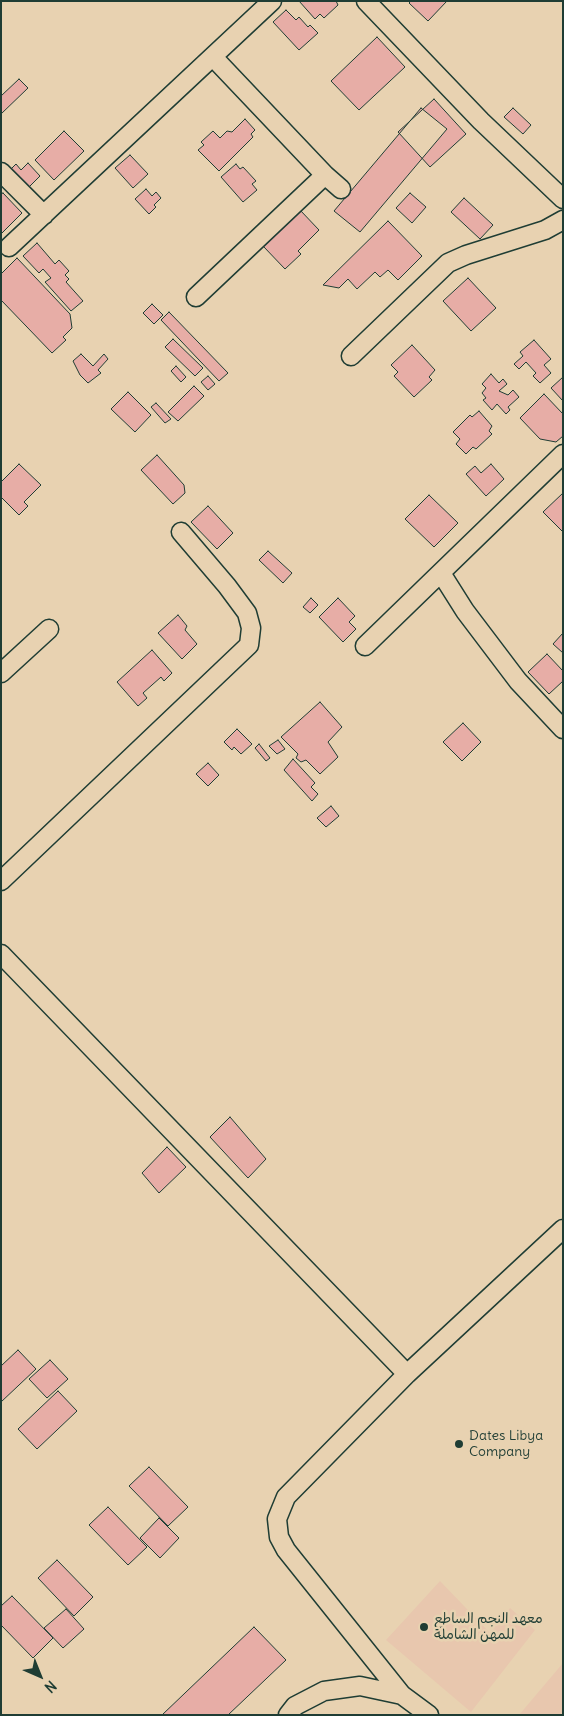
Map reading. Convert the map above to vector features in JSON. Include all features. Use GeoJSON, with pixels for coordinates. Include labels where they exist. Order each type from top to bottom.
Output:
{"type":"FeatureCollection","features":[{"type":"Feature","properties":{"kind":"street"},"geometry":{"type":"LineString","coordinates":[[9,247],[272,1]]}},
{"type":"Feature","properties":{"kind":"street"},"geometry":{"type":"LineString","coordinates":[[366,1],[481,121],[563,199]]}},
{"type":"Feature","properties":{"kind":"street"},"geometry":{"type":"LineString","coordinates":[[212,57],[325,175],[341,189]]}},
{"type":"Feature","properties":{"kind":"street"},"geometry":{"type":"LineString","coordinates":[[1,172],[44,215]]}},
{"type":"Feature","properties":{"kind":"street"},"geometry":{"type":"LineString","coordinates":[[196,297],[325,175]]}},
{"type":"Feature","properties":{"kind":"street"},"geometry":{"type":"LineString","coordinates":[[351,356],[448,263],[466,255],[545,230],[563,220]]}},
{"type":"Feature","properties":{"kind":"street"},"geometry":{"type":"LineString","coordinates":[[365,646],[563,454]]}},
{"type":"Feature","properties":{"kind":"street"},"geometry":{"type":"LineString","coordinates":[[1,881],[249,645],[251,628],[247,613],[227,586],[181,532]]}},
{"type":"Feature","properties":{"kind":"street"},"geometry":{"type":"LineString","coordinates":[[441,573],[465,611],[518,681],[563,729]]}},
{"type":"Feature","properties":{"kind":"street"},"geometry":{"type":"LineString","coordinates":[[1,673],[49,629]]}},
{"type":"Feature","properties":{"kind":"street"},"geometry":{"type":"LineString","coordinates":[[1,954],[407,1374]]}},
{"type":"Feature","properties":{"kind":"street"},"geometry":{"type":"LineString","coordinates":[[429,1715],[402,1695],[286,1550],[279,1537],[277,1520],[286,1497],[407,1374],[563,1229]]}},
{"type":"Feature","properties":{"kind":"street"},"geometry":{"type":"LineString","coordinates":[[288,1715],[296,1706],[324,1691],[360,1686],[402,1695]]}},
{"type":"Feature","properties":{"kind":"shaded area"},"geometry":{"type":"Polygon","coordinates":[[[440,1581],[490,1633],[510,1608],[535,1630],[471,1712],[386,1640],[440,1581]]]}},
{"type":"Feature","properties":{"kind":"shaded area"},"geometry":{"type":"Polygon","coordinates":[[[563,1663],[563,1715],[519,1715],[563,1663]]]}},
{"type":"Feature","properties":{"kind":"building"},"geometry":{"type":"Polygon","coordinates":[[[299,1],[336,1],[338,5],[324,18],[320,14],[315,19],[299,1]]]}},
{"type":"Feature","properties":{"kind":"building"},"geometry":{"type":"Polygon","coordinates":[[[411,1],[447,1],[428,21],[409,3],[411,1]]]}},
{"type":"Feature","properties":{"kind":"building"},"geometry":{"type":"Polygon","coordinates":[[[286,10],[296,20],[299,17],[308,27],[310,25],[318,33],[299,50],[273,22],[286,10]]]}},
{"type":"Feature","properties":{"kind":"building"},"geometry":{"type":"Polygon","coordinates":[[[377,37],[405,67],[359,110],[331,81],[377,37]]]}},
{"type":"Feature","properties":{"kind":"building"},"geometry":{"type":"Polygon","coordinates":[[[19,79],[28,88],[1,114],[1,96],[19,79]]]}},
{"type":"Feature","properties":{"kind":"building"},"geometry":{"type":"Polygon","coordinates":[[[434,99],[466,134],[430,167],[398,132],[434,99]]]}},
{"type":"Feature","properties":{"kind":"building"},"geometry":{"type":"Polygon","coordinates":[[[421,108],[447,129],[360,232],[334,211],[421,108]]]}},
{"type":"Feature","properties":{"kind":"building"},"geometry":{"type":"Polygon","coordinates":[[[513,108],[531,125],[523,134],[504,117],[513,108]]]}},
{"type":"Feature","properties":{"kind":"building"},"geometry":{"type":"Polygon","coordinates":[[[245,119],[255,130],[251,134],[253,137],[219,171],[198,150],[204,145],[201,142],[213,131],[220,138],[227,131],[232,132],[245,119]]]}},
{"type":"Feature","properties":{"kind":"building"},"geometry":{"type":"Polygon","coordinates":[[[64,131],[84,151],[54,180],[35,160],[64,131]]]}},
{"type":"Feature","properties":{"kind":"building"},"geometry":{"type":"Polygon","coordinates":[[[130,155],[148,174],[133,188],[115,168],[130,155]]]}},
{"type":"Feature","properties":{"kind":"building"},"geometry":{"type":"Polygon","coordinates":[[[28,163],[40,176],[28,188],[10,170],[16,164],[21,170],[28,163]]]}},
{"type":"Feature","properties":{"kind":"building"},"geometry":{"type":"Polygon","coordinates":[[[236,164],[240,169],[243,167],[256,181],[252,184],[257,190],[243,202],[221,177],[236,164]]]}},
{"type":"Feature","properties":{"kind":"building"},"geometry":{"type":"Polygon","coordinates":[[[146,189],[152,196],[156,192],[161,198],[149,214],[135,199],[146,189]]]}},
{"type":"Feature","properties":{"kind":"building"},"geometry":{"type":"Polygon","coordinates":[[[3,193],[22,213],[1,234],[1,194],[3,193]]]}},
{"type":"Feature","properties":{"kind":"building"},"geometry":{"type":"Polygon","coordinates":[[[410,193],[426,207],[412,223],[396,208],[410,193]]]}},
{"type":"Feature","properties":{"kind":"building"},"geometry":{"type":"Polygon","coordinates":[[[464,198],[493,225],[480,239],[451,212],[464,198]]]}},
{"type":"Feature","properties":{"kind":"building"},"geometry":{"type":"Polygon","coordinates":[[[300,210],[319,230],[298,251],[301,254],[285,269],[263,246],[300,210]]]}},
{"type":"Feature","properties":{"kind":"building"},"geometry":{"type":"Polygon","coordinates":[[[388,221],[422,256],[398,280],[388,270],[380,277],[375,272],[357,289],[348,279],[339,288],[323,285],[388,221]]]}},
{"type":"Feature","properties":{"kind":"building"},"geometry":{"type":"Polygon","coordinates":[[[37,243],[55,264],[59,260],[69,271],[65,275],[69,279],[66,282],[83,301],[71,311],[45,282],[51,278],[43,269],[39,273],[23,256],[37,243]]]}},
{"type":"Feature","properties":{"kind":"building"},"geometry":{"type":"Polygon","coordinates":[[[17,258],[70,314],[72,328],[63,337],[66,340],[52,353],[1,300],[1,274],[17,258]]]}},
{"type":"Feature","properties":{"kind":"building"},"geometry":{"type":"Polygon","coordinates":[[[468,278],[496,308],[471,331],[443,301],[468,278]]]}},
{"type":"Feature","properties":{"kind":"building"},"geometry":{"type":"Polygon","coordinates":[[[152,304],[163,315],[154,324],[143,313],[152,304]]]}},
{"type":"Feature","properties":{"kind":"building"},"geometry":{"type":"Polygon","coordinates":[[[169,312],[228,373],[219,381],[161,320],[169,312]]]}},
{"type":"Feature","properties":{"kind":"building"},"geometry":{"type":"Polygon","coordinates":[[[173,339],[203,368],[195,376],[165,347],[173,339]]]}},
{"type":"Feature","properties":{"kind":"building"},"geometry":{"type":"Polygon","coordinates":[[[534,340],[551,359],[544,365],[551,373],[540,383],[533,376],[536,373],[526,362],[519,369],[514,364],[523,356],[520,352],[534,340]]]}},
{"type":"Feature","properties":{"kind":"building"},"geometry":{"type":"Polygon","coordinates":[[[412,345],[435,370],[429,377],[432,380],[414,397],[394,376],[398,372],[391,365],[412,345]]]}},
{"type":"Feature","properties":{"kind":"building"},"geometry":{"type":"Polygon","coordinates":[[[81,354],[93,366],[104,354],[108,359],[98,370],[101,373],[88,383],[80,375],[73,361],[81,354]]]}},
{"type":"Feature","properties":{"kind":"building"},"geometry":{"type":"Polygon","coordinates":[[[176,366],[186,377],[181,382],[171,371],[176,366]]]}},
{"type":"Feature","properties":{"kind":"building"},"geometry":{"type":"Polygon","coordinates":[[[491,374],[499,383],[503,379],[507,384],[499,391],[508,395],[513,390],[519,397],[508,407],[510,410],[506,414],[497,404],[492,410],[483,400],[486,398],[482,393],[486,388],[482,384],[491,374]]]}},
{"type":"Feature","properties":{"kind":"building"},"geometry":{"type":"Polygon","coordinates":[[[208,376],[215,384],[208,390],[201,382],[208,376]]]}},
{"type":"Feature","properties":{"kind":"building"},"geometry":{"type":"Polygon","coordinates":[[[563,377],[563,401],[551,388],[563,377]]]}},
{"type":"Feature","properties":{"kind":"building"},"geometry":{"type":"Polygon","coordinates":[[[194,386],[204,396],[178,421],[168,412],[194,386]]]}},
{"type":"Feature","properties":{"kind":"building"},"geometry":{"type":"Polygon","coordinates":[[[128,392],[151,415],[135,432],[111,409],[128,392]]]}},
{"type":"Feature","properties":{"kind":"building"},"geometry":{"type":"Polygon","coordinates":[[[544,394],[563,414],[563,436],[556,442],[540,439],[520,418],[544,394]]]}},
{"type":"Feature","properties":{"kind":"building"},"geometry":{"type":"Polygon","coordinates":[[[156,403],[171,419],[165,423],[151,407],[156,403]]]}},
{"type":"Feature","properties":{"kind":"building"},"geometry":{"type":"Polygon","coordinates":[[[479,411],[492,426],[489,431],[492,434],[476,449],[473,447],[466,454],[456,444],[460,439],[453,432],[470,415],[472,417],[479,411]]]}},
{"type":"Feature","properties":{"kind":"building"},"geometry":{"type":"Polygon","coordinates":[[[157,455],[184,485],[185,493],[173,504],[141,470],[157,455]]]}},
{"type":"Feature","properties":{"kind":"building"},"geometry":{"type":"Polygon","coordinates":[[[19,464],[41,485],[24,502],[28,506],[19,515],[1,497],[1,482],[19,464]]]}},
{"type":"Feature","properties":{"kind":"building"},"geometry":{"type":"Polygon","coordinates":[[[491,464],[504,479],[486,496],[466,474],[475,466],[481,473],[491,464]]]}},
{"type":"Feature","properties":{"kind":"building"},"geometry":{"type":"Polygon","coordinates":[[[563,493],[563,532],[543,512],[563,493]]]}},
{"type":"Feature","properties":{"kind":"building"},"geometry":{"type":"Polygon","coordinates":[[[429,495],[458,523],[434,547],[405,519],[429,495]]]}},
{"type":"Feature","properties":{"kind":"building"},"geometry":{"type":"Polygon","coordinates":[[[208,506],[233,533],[217,549],[191,522],[208,506]]]}},
{"type":"Feature","properties":{"kind":"building"},"geometry":{"type":"Polygon","coordinates":[[[268,551],[292,573],[283,583],[259,560],[268,551]]]}},
{"type":"Feature","properties":{"kind":"building"},"geometry":{"type":"Polygon","coordinates":[[[311,598],[318,605],[310,613],[303,607],[311,598]]]}},
{"type":"Feature","properties":{"kind":"building"},"geometry":{"type":"Polygon","coordinates":[[[338,598],[355,616],[349,622],[356,629],[343,642],[319,617],[338,598]]]}},
{"type":"Feature","properties":{"kind":"building"},"geometry":{"type":"Polygon","coordinates":[[[178,615],[187,626],[185,630],[197,644],[182,659],[158,633],[178,615]]]}},
{"type":"Feature","properties":{"kind":"building"},"geometry":{"type":"Polygon","coordinates":[[[563,633],[563,653],[553,644],[563,633]]]}},
{"type":"Feature","properties":{"kind":"building"},"geometry":{"type":"Polygon","coordinates":[[[152,650],[172,673],[164,681],[161,677],[143,693],[147,698],[138,706],[117,682],[152,650]]]}},
{"type":"Feature","properties":{"kind":"building"},"geometry":{"type":"Polygon","coordinates":[[[547,654],[563,671],[563,681],[549,694],[528,672],[547,654]]]}},
{"type":"Feature","properties":{"kind":"building"},"geometry":{"type":"Polygon","coordinates":[[[320,702],[342,727],[328,742],[338,757],[320,774],[306,760],[301,762],[296,758],[298,754],[281,737],[320,702]]]}},
{"type":"Feature","properties":{"kind":"building"},"geometry":{"type":"Polygon","coordinates":[[[463,723],[481,742],[462,761],[443,742],[463,723]]]}},
{"type":"Feature","properties":{"kind":"building"},"geometry":{"type":"Polygon","coordinates":[[[237,729],[252,744],[241,754],[234,747],[232,750],[224,742],[237,729]]]}},
{"type":"Feature","properties":{"kind":"building"},"geometry":{"type":"Polygon","coordinates":[[[278,740],[285,749],[277,754],[269,746],[278,740]]]}},
{"type":"Feature","properties":{"kind":"building"},"geometry":{"type":"Polygon","coordinates":[[[259,744],[270,758],[266,761],[255,748],[259,744]]]}},
{"type":"Feature","properties":{"kind":"building"},"geometry":{"type":"Polygon","coordinates":[[[293,759],[315,783],[311,787],[318,794],[312,801],[284,770],[293,759]]]}},
{"type":"Feature","properties":{"kind":"building"},"geometry":{"type":"Polygon","coordinates":[[[208,763],[219,775],[208,786],[196,774],[208,763]]]}},
{"type":"Feature","properties":{"kind":"building"},"geometry":{"type":"Polygon","coordinates":[[[331,806],[339,816],[326,827],[317,818],[331,806]]]}},
{"type":"Feature","properties":{"kind":"building"},"geometry":{"type":"Polygon","coordinates":[[[230,1117],[266,1159],[248,1178],[210,1137],[230,1117]]]}},
{"type":"Feature","properties":{"kind":"building"},"geometry":{"type":"Polygon","coordinates":[[[167,1147],[186,1167],[159,1193],[142,1173],[167,1147]]]}},
{"type":"Feature","properties":{"kind":"building"},"geometry":{"type":"Polygon","coordinates":[[[18,1350],[36,1369],[1,1402],[1,1366],[18,1350]]]}},
{"type":"Feature","properties":{"kind":"building"},"geometry":{"type":"Polygon","coordinates":[[[50,1360],[68,1379],[47,1398],[29,1379],[50,1360]]]}},
{"type":"Feature","properties":{"kind":"building"},"geometry":{"type":"Polygon","coordinates":[[[58,1391],[77,1411],[37,1449],[18,1429],[58,1391]]]}},
{"type":"Feature","properties":{"kind":"building"},"geometry":{"type":"Polygon","coordinates":[[[149,1467],[188,1507],[168,1526],[129,1486],[149,1467]]]}},
{"type":"Feature","properties":{"kind":"building"},"geometry":{"type":"Polygon","coordinates":[[[108,1507],[147,1547],[128,1565],[89,1525],[108,1507]]]}},
{"type":"Feature","properties":{"kind":"building"},"geometry":{"type":"Polygon","coordinates":[[[159,1518],[179,1538],[160,1558],[140,1538],[159,1518]]]}},
{"type":"Feature","properties":{"kind":"building"},"geometry":{"type":"Polygon","coordinates":[[[57,1560],[93,1597],[74,1616],[38,1578],[57,1560]]]}},
{"type":"Feature","properties":{"kind":"building"},"geometry":{"type":"Polygon","coordinates":[[[12,1596],[53,1638],[33,1658],[1,1625],[1,1606],[12,1596]]]}},
{"type":"Feature","properties":{"kind":"building"},"geometry":{"type":"Polygon","coordinates":[[[66,1609],[84,1629],[63,1648],[44,1628],[66,1609]]]}},
{"type":"Feature","properties":{"kind":"building"},"geometry":{"type":"Polygon","coordinates":[[[254,1627],[286,1660],[228,1715],[162,1715],[254,1627]]]}},
{"type":"Feature","properties":{"kind":"place","name":"Dates Libya Company"},"geometry":{"type":"Point","coordinates":[459,1444]}},
{"type":"Feature","properties":{"kind":"place","name":"معهد النجم الساطع للمهن الشاملة"},"geometry":{"type":"Point","coordinates":[424,1627]}}]}
